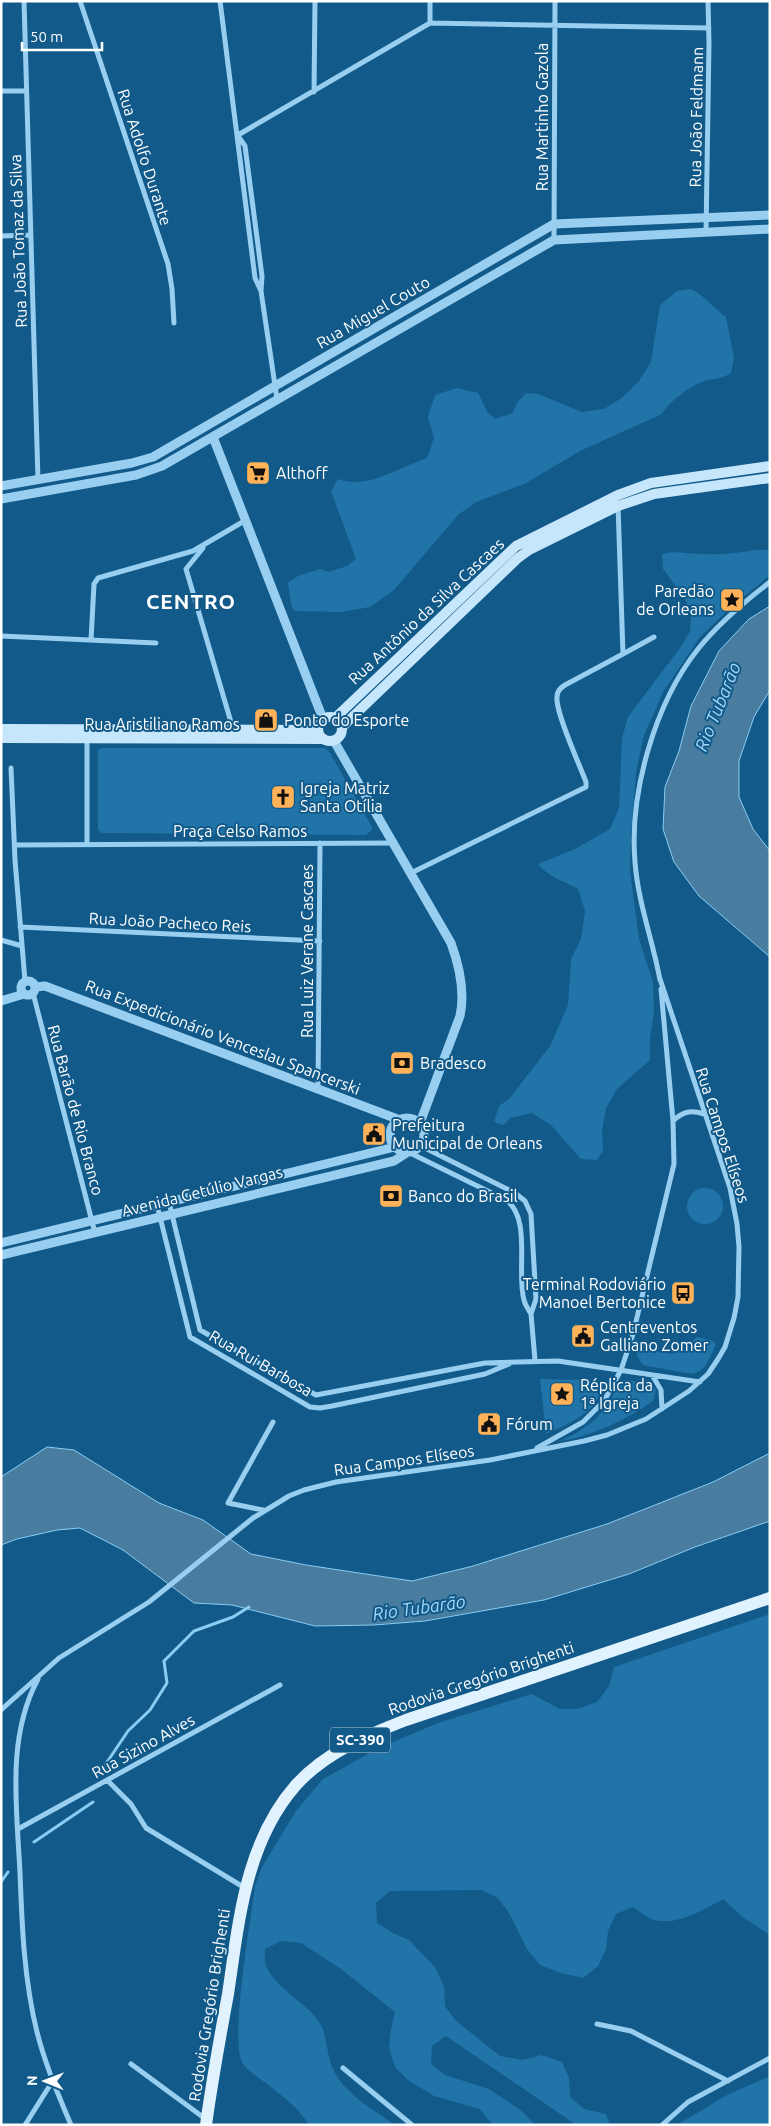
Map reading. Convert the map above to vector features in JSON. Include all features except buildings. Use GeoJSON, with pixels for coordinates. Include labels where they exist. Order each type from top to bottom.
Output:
{"type":"FeatureCollection","features":[{"type":"Feature","properties":{"kind":"main road","name":"Rua Antônio da Silva Cascaes"},"geometry":{"type":"LineString","coordinates":[[335,718],[516,546],[618,495],[658,481],[770,466]]}},
{"type":"Feature","properties":{"kind":"main road","name":"Rua Antônio da Silva Cascaes"},"geometry":{"type":"LineString","coordinates":[[342,727],[523,554],[618,506],[662,493],[770,478]]}},
{"type":"Feature","properties":{"kind":"main road"},"geometry":{"type":"LineString","coordinates":[[460,599],[467,607]]}},
{"type":"Feature","properties":{"kind":"main road"},"geometry":{"type":"LineString","coordinates":[[335,718],[342,727],[341,734],[329,740],[318,730],[323,719],[335,718]]}},
{"type":"Feature","properties":{"kind":"main road","name":"Rua Aristiliano Ramos"},"geometry":{"type":"LineString","coordinates":[[1,729],[26,734]]}},
{"type":"Feature","properties":{"kind":"main road","name":"Rua Aristiliano Ramos"},"geometry":{"type":"LineString","coordinates":[[87,734],[318,730]]}},
{"type":"Feature","properties":{"kind":"main road","name":"Rua Aristiliano Ramos"},"geometry":{"type":"LineString","coordinates":[[1,738],[26,734],[87,734],[329,740]]}},
{"type":"Feature","properties":{"kind":"main road","name":"Rodovia Gregório Brighenti"},"geometry":{"type":"LineString","coordinates":[[207,2123],[245,1888],[264,1834],[286,1798],[311,1772],[353,1743],[384,1728],[438,1708],[770,1598]]}},
{"type":"Feature","properties":{"kind":"street","name":"Rua João Tomaz da Silva"},"geometry":{"type":"LineString","coordinates":[[24,1],[38,480]]}},
{"type":"Feature","properties":{"kind":"street","name":"Rua Adolfo Durante"},"geometry":{"type":"LineString","coordinates":[[80,1],[168,264],[172,288],[174,323]]}},
{"type":"Feature","properties":{"kind":"street"},"geometry":{"type":"LineString","coordinates":[[220,1],[238,135],[237,148],[255,278],[261,291],[277,399]]}},
{"type":"Feature","properties":{"kind":"street"},"geometry":{"type":"LineString","coordinates":[[314,92],[315,1]]}},
{"type":"Feature","properties":{"kind":"street"},"geometry":{"type":"LineString","coordinates":[[430,1],[430,23]]}},
{"type":"Feature","properties":{"kind":"street","name":"Rua Martinho Gazola"},"geometry":{"type":"LineString","coordinates":[[554,232],[555,1]]}},
{"type":"Feature","properties":{"kind":"street","name":"Rua João Feldmann"},"geometry":{"type":"LineString","coordinates":[[706,233],[708,1]]}},
{"type":"Feature","properties":{"kind":"street"},"geometry":{"type":"LineString","coordinates":[[238,135],[430,23],[709,28]]}},
{"type":"Feature","properties":{"kind":"street"},"geometry":{"type":"LineString","coordinates":[[1,91],[26,91]]}},
{"type":"Feature","properties":{"kind":"street","name":"Rua Miguel Couto"},"geometry":{"type":"LineString","coordinates":[[1,486],[132,463],[159,454],[275,386],[554,232],[610,222],[770,215]]}},
{"type":"Feature","properties":{"kind":"street"},"geometry":{"type":"LineString","coordinates":[[609,237],[610,222]]}},
{"type":"Feature","properties":{"kind":"street","name":"Rua Miguel Couto"},"geometry":{"type":"LineString","coordinates":[[1,499],[136,475],[162,466],[554,232],[609,237],[770,229]]}},
{"type":"Feature","properties":{"kind":"street"},"geometry":{"type":"LineString","coordinates":[[1,236],[30,235]]}},
{"type":"Feature","properties":{"kind":"street"},"geometry":{"type":"LineString","coordinates":[[207,426],[213,426],[216,429],[213,436],[323,719]]}},
{"type":"Feature","properties":{"kind":"street"},"geometry":{"type":"LineString","coordinates":[[132,463],[136,475]]}},
{"type":"Feature","properties":{"kind":"street"},"geometry":{"type":"LineString","coordinates":[[618,495],[623,654]]}},
{"type":"Feature","properties":{"kind":"street"},"geometry":{"type":"LineString","coordinates":[[91,640],[94,584],[96,580],[187,553],[246,520]]}},
{"type":"Feature","properties":{"kind":"street"},"geometry":{"type":"LineString","coordinates":[[206,544],[186,569],[233,730]]}},
{"type":"Feature","properties":{"kind":"street"},"geometry":{"type":"LineString","coordinates":[[532,1450],[569,1431],[596,1411],[612,1388],[621,1370],[633,1334],[673,1174],[673,1121],[660,979],[643,908],[635,862],[636,816],[640,786],[651,742],[671,692],[697,650],[718,626],[770,582]]}},
{"type":"Feature","properties":{"kind":"street"},"geometry":{"type":"LineString","coordinates":[[1,636],[156,643]]}},
{"type":"Feature","properties":{"kind":"street"},"geometry":{"type":"LineString","coordinates":[[411,873],[586,787],[586,782],[559,710],[557,696],[559,689],[564,684],[654,637]]}},
{"type":"Feature","properties":{"kind":"street"},"geometry":{"type":"LineString","coordinates":[[87,734],[87,844]]}},
{"type":"Feature","properties":{"kind":"street"},"geometry":{"type":"LineString","coordinates":[[329,740],[411,873],[453,948],[458,966],[462,999],[460,1016],[420,1123],[424,1137],[421,1146],[408,1152]]}},
{"type":"Feature","properties":{"kind":"street"},"geometry":{"type":"LineString","coordinates":[[11,768],[20,926],[25,981],[31,982],[31,991]]}},
{"type":"Feature","properties":{"kind":"street","name":"Rua Luiz Verane Cascaes"},"geometry":{"type":"LineString","coordinates":[[318,1089],[320,843]]}},
{"type":"Feature","properties":{"kind":"street","name":"Praça Celso Ramos"},"geometry":{"type":"LineString","coordinates":[[14,845],[393,843]]}},
{"type":"Feature","properties":{"kind":"street","name":"Rua João Pacheco Reis"},"geometry":{"type":"LineString","coordinates":[[20,926],[320,942]]}},
{"type":"Feature","properties":{"kind":"street"},"geometry":{"type":"LineString","coordinates":[[1,940],[22,946]]}},
{"type":"Feature","properties":{"kind":"street","name":"Rua Campos Elíseos"},"geometry":{"type":"LineString","coordinates":[[1,1710],[40,1674],[75,1646],[149,1602],[263,1510],[289,1496],[320,1485],[490,1460],[607,1435],[646,1419],[700,1382],[725,1347],[734,1318],[738,1297],[739,1247],[734,1204],[660,979]]}},
{"type":"Feature","properties":{"kind":"street","name":"Rua Expedicionário Venceslau Spancerski"},"geometry":{"type":"LineString","coordinates":[[1,1000],[45,986],[400,1120]]}},
{"type":"Feature","properties":{"kind":"street","name":"Rua Barão de Rio Branco"},"geometry":{"type":"LineString","coordinates":[[31,991],[95,1233]]}},
{"type":"Feature","properties":{"kind":"street"},"geometry":{"type":"LineString","coordinates":[[673,1121],[688,1111],[704,1114]]}},
{"type":"Feature","properties":{"kind":"street"},"geometry":{"type":"LineString","coordinates":[[420,1123],[410,1118],[395,1123],[390,1132],[390,1138],[395,1147],[506,1200],[516,1210],[519,1221],[524,1300],[531,1314],[535,1360]]}},
{"type":"Feature","properties":{"kind":"street"},"geometry":{"type":"LineString","coordinates":[[421,1146],[515,1193],[528,1205],[531,1214],[536,1299],[531,1314]]}},
{"type":"Feature","properties":{"kind":"street","name":"Avenida Getúlio Vargas"},"geometry":{"type":"LineString","coordinates":[[1,1243],[395,1147]]}},
{"type":"Feature","properties":{"kind":"street","name":"Avenida Getúlio Vargas"},"geometry":{"type":"LineString","coordinates":[[1,1255],[394,1161],[405,1156],[408,1152]]}},
{"type":"Feature","properties":{"kind":"street"},"geometry":{"type":"LineString","coordinates":[[456,1176],[462,1166]]}},
{"type":"Feature","properties":{"kind":"street"},"geometry":{"type":"LineString","coordinates":[[289,1173],[293,1185]]}},
{"type":"Feature","properties":{"kind":"street","name":"Rua Rui Barbosa"},"geometry":{"type":"LineString","coordinates":[[169,1202],[200,1330],[316,1395],[330,1394],[485,1363],[535,1360],[558,1361],[700,1382]]}},
{"type":"Feature","properties":{"kind":"street","name":"Rua Rui Barbosa"},"geometry":{"type":"LineString","coordinates":[[157,1205],[190,1337],[315,1408],[485,1374],[510,1363]]}},
{"type":"Feature","properties":{"kind":"street"},"geometry":{"type":"LineString","coordinates":[[516,1210],[528,1205]]}},
{"type":"Feature","properties":{"kind":"street"},"geometry":{"type":"LineString","coordinates":[[180,1299],[192,1296]]}},
{"type":"Feature","properties":{"kind":"street"},"geometry":{"type":"LineString","coordinates":[[220,1355],[227,1345]]}},
{"type":"Feature","properties":{"kind":"street"},"geometry":{"type":"LineString","coordinates":[[252,1373],[259,1363]]}},
{"type":"Feature","properties":{"kind":"street"},"geometry":{"type":"LineString","coordinates":[[454,1369],[456,1380]]}},
{"type":"Feature","properties":{"kind":"street"},"geometry":{"type":"LineString","coordinates":[[651,1375],[661,1390],[662,1409]]}},
{"type":"Feature","properties":{"kind":"street"},"geometry":{"type":"LineString","coordinates":[[288,1394],[294,1383]]}},
{"type":"Feature","properties":{"kind":"street"},"geometry":{"type":"LineString","coordinates":[[381,1384],[384,1395]]}},
{"type":"Feature","properties":{"kind":"street"},"geometry":{"type":"LineString","coordinates":[[330,1394],[332,1406]]}},
{"type":"Feature","properties":{"kind":"street"},"geometry":{"type":"LineString","coordinates":[[263,1510],[228,1504],[273,1422]]}},
{"type":"Feature","properties":{"kind":"street"},"geometry":{"type":"LineString","coordinates":[[40,1674],[30,1694],[20,1728],[16,1771],[23,1940],[28,1986],[37,2033],[52,2082],[71,2125]]}},
{"type":"Feature","properties":{"kind":"street","name":"Rua Sizino Alves"},"geometry":{"type":"LineString","coordinates":[[18,1830],[280,1685]]}},
{"type":"Feature","properties":{"kind":"street"},"geometry":{"type":"LineString","coordinates":[[107,1780],[131,1804],[146,1828],[245,1888]]}},
{"type":"Feature","properties":{"kind":"street"},"geometry":{"type":"LineString","coordinates":[[597,2024],[631,2031],[728,2081]]}},
{"type":"Feature","properties":{"kind":"street"},"geometry":{"type":"LineString","coordinates":[[662,2125],[688,2102],[770,2058]]}},
{"type":"Feature","properties":{"kind":"street"},"geometry":{"type":"LineString","coordinates":[[131,2064],[207,2123]]}},
{"type":"Feature","properties":{"kind":"street"},"geometry":{"type":"LineString","coordinates":[[343,2068],[412,2125]]}},
{"type":"Feature","properties":{"kind":"street"},"geometry":{"type":"LineString","coordinates":[[25,2125],[52,2082]]}},
{"type":"Feature","properties":{"kind":"shaded area"},"geometry":{"type":"Polygon","coordinates":[[[691,289],[701,295],[726,317],[734,358],[731,373],[724,377],[696,385],[674,400],[662,414],[582,450],[524,484],[476,502],[458,515],[394,590],[370,607],[341,612],[294,611],[288,583],[298,576],[320,569],[329,572],[347,566],[356,559],[331,491],[338,479],[349,482],[372,480],[427,458],[434,438],[428,417],[435,395],[457,388],[478,393],[488,413],[495,419],[513,413],[517,403],[526,393],[538,394],[582,412],[604,409],[623,397],[639,381],[651,362],[660,305],[677,291],[691,289]]]}},
{"type":"Feature","properties":{"kind":"shaded area"},"geometry":{"type":"Polygon","coordinates":[[[770,550],[770,575],[729,609],[700,637],[663,692],[643,738],[636,773],[630,871],[639,939],[653,982],[654,1013],[650,1038],[650,1060],[617,1089],[606,1108],[602,1130],[603,1151],[597,1160],[581,1159],[551,1125],[532,1113],[510,1118],[504,1125],[494,1122],[499,1106],[509,1099],[550,1046],[568,1005],[571,959],[581,939],[585,911],[578,889],[551,876],[538,864],[575,849],[610,829],[619,808],[622,738],[628,717],[680,648],[690,631],[691,614],[684,597],[663,569],[662,554],[677,552],[722,554],[770,550]]]}},
{"type":"Feature","properties":{"kind":"shaded area"},"geometry":{"type":"Polygon","coordinates":[[[101,748],[324,748],[329,751],[372,830],[366,835],[102,833],[98,830],[98,750],[101,748]]]}},
{"type":"Feature","properties":{"kind":"shaded area"},"geometry":{"type":"Polygon","coordinates":[[[705,1188],[712,1189],[718,1193],[722,1199],[722,1213],[718,1219],[712,1223],[705,1224],[698,1223],[692,1219],[688,1213],[687,1206],[688,1199],[692,1193],[698,1189],[705,1188]]]}},
{"type":"Feature","properties":{"kind":"shaded area"},"geometry":{"type":"Polygon","coordinates":[[[697,1337],[713,1341],[716,1345],[704,1367],[696,1373],[691,1374],[643,1365],[637,1356],[637,1348],[672,1354],[681,1348],[685,1348],[697,1337]]]}},
{"type":"Feature","properties":{"kind":"shaded area"},"geometry":{"type":"Polygon","coordinates":[[[540,1379],[590,1380],[598,1386],[599,1397],[583,1415],[546,1434],[540,1379]]]}},
{"type":"Feature","properties":{"kind":"shaded area"},"geometry":{"type":"Polygon","coordinates":[[[622,1380],[652,1383],[656,1390],[653,1401],[631,1415],[608,1426],[558,1442],[581,1430],[594,1420],[610,1401],[622,1380]]]}},
{"type":"Feature","properties":{"kind":"shaded area"},"geometry":{"type":"Polygon","coordinates":[[[770,1614],[770,1935],[744,1918],[723,1899],[687,1917],[667,1921],[649,1918],[633,1907],[616,1914],[608,1931],[606,1949],[598,1966],[583,1978],[561,1973],[540,1965],[527,1949],[509,1913],[498,1898],[482,1890],[390,1891],[376,1903],[377,1923],[409,1940],[435,1967],[444,1986],[445,2006],[455,2020],[500,2056],[523,2060],[541,2055],[562,2062],[569,2078],[570,2097],[584,2109],[606,2114],[610,2125],[575,2124],[446,2036],[432,2046],[431,2064],[445,2075],[489,2089],[522,2111],[535,2125],[493,2125],[480,2109],[434,2096],[408,2080],[395,2067],[389,2048],[395,2012],[341,1969],[301,1943],[281,1941],[265,1949],[267,1968],[278,1983],[318,2020],[325,2035],[334,2072],[348,2090],[395,2125],[309,2125],[292,2104],[245,2066],[239,2049],[238,2029],[255,1886],[262,1867],[296,1811],[323,1779],[379,1748],[438,1723],[532,1694],[560,1709],[578,1709],[597,1702],[609,1686],[614,1667],[770,1614]]]}},
{"type":"Feature","properties":{"kind":"shaded area"},"geometry":{"type":"Polygon","coordinates":[[[770,2076],[770,2125],[677,2125],[727,2095],[770,2076]]]}},
{"type":"Feature","properties":{"kind":"water","name":"Rio Tubarão"},"geometry":{"type":"Polygon","coordinates":[[[770,606],[770,690],[754,717],[739,761],[739,797],[753,829],[770,851],[770,957],[699,896],[674,862],[663,829],[665,787],[679,751],[691,706],[719,651],[749,619],[770,606]]]}},
{"type":"Feature","properties":{"kind":"water","name":"Rio Tubarão"},"geometry":{"type":"Polygon","coordinates":[[[47,1447],[74,1450],[159,1503],[203,1520],[251,1554],[306,1565],[412,1581],[473,1566],[607,1524],[713,1482],[770,1453],[770,1521],[695,1547],[629,1574],[544,1600],[425,1621],[374,1625],[315,1626],[232,1605],[194,1603],[123,1550],[80,1528],[57,1530],[17,1539],[1,1545],[1,1477],[47,1447]]]}},
{"type":"Feature","properties":{"kind":"waterway"},"geometry":{"type":"LineString","coordinates":[[97,1777],[128,1731],[150,1710],[167,1683],[164,1661],[194,1631],[233,1617],[249,1607]]}},
{"type":"Feature","properties":{"kind":"waterway"},"geometry":{"type":"LineString","coordinates":[[34,1842],[93,1802]]}},
{"type":"Feature","properties":{"kind":"waterway"},"geometry":{"type":"LineString","coordinates":[[1,1882],[8,1872]]}},
{"type":"Feature","properties":{"kind":"place","name":"Althoff"},"geometry":{"type":"Point","coordinates":[258,473]}},
{"type":"Feature","properties":{"kind":"place","name":"Paredão de Orleans"},"geometry":{"type":"Point","coordinates":[732,600]}},
{"type":"Feature","properties":{"kind":"place","name":"Ponto do Esporte"},"geometry":{"type":"Point","coordinates":[266,720]}},
{"type":"Feature","properties":{"kind":"place","name":"Igreja Matriz Santa Otília"},"geometry":{"type":"Point","coordinates":[283,797]}},
{"type":"Feature","properties":{"kind":"place","name":"Bradesco"},"geometry":{"type":"Point","coordinates":[402,1063]}},
{"type":"Feature","properties":{"kind":"place","name":"Prefeitura Municipal de Orleans"},"geometry":{"type":"Point","coordinates":[374,1134]}},
{"type":"Feature","properties":{"kind":"place","name":"Banco do Brasil"},"geometry":{"type":"Point","coordinates":[391,1196]}},
{"type":"Feature","properties":{"kind":"place","name":"Terminal Rodoviário Manoel Bertonice"},"geometry":{"type":"Point","coordinates":[683,1293]}},
{"type":"Feature","properties":{"kind":"place","name":"Centreventos Galliano Zomer"},"geometry":{"type":"Point","coordinates":[583,1336]}},
{"type":"Feature","properties":{"kind":"place","name":"Réplica da 1ª Igreja"},"geometry":{"type":"Point","coordinates":[562,1394]}},
{"type":"Feature","properties":{"kind":"place","name":"Fórum"},"geometry":{"type":"Point","coordinates":[489,1424]}},
{"type":"Feature","properties":{"kind":"district","name":"CENTRO"},"geometry":{"type":"Point","coordinates":[191,602]}}]}
